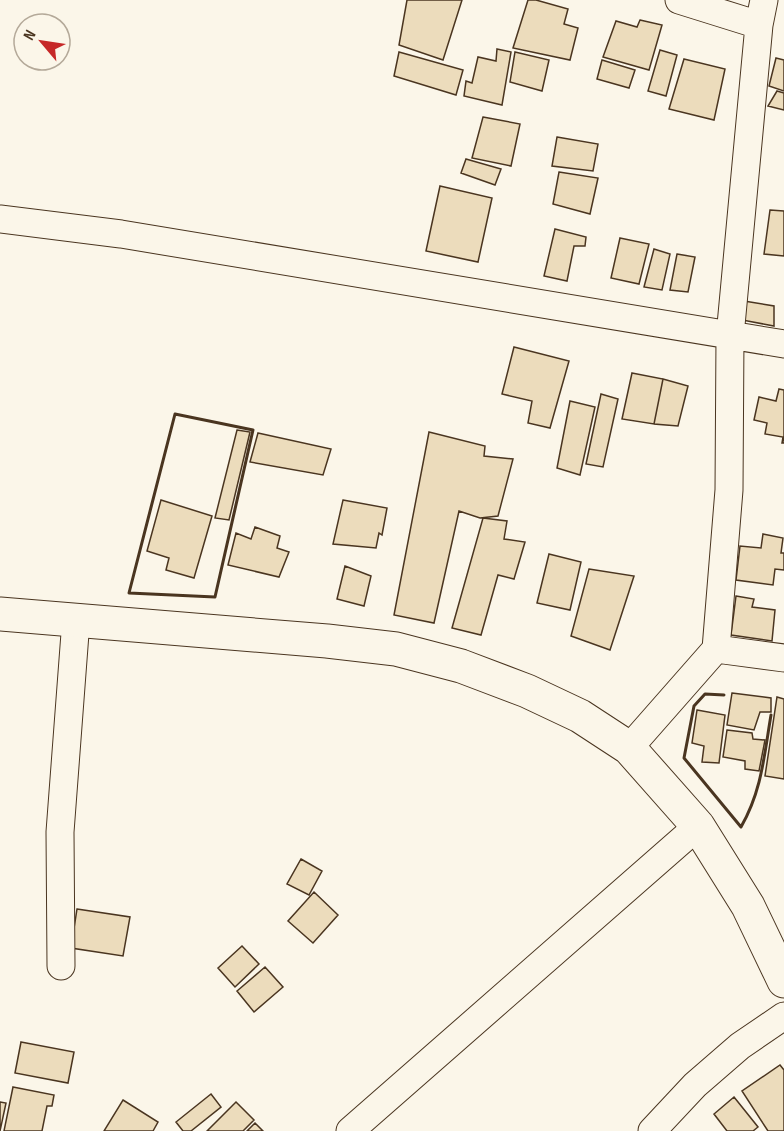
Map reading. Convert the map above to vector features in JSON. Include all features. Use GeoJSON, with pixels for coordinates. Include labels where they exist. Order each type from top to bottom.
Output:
{"type":"FeatureCollection","features":[{"type":"Feature","properties":{"kind":"street"},"geometry":{"type":"LineString","coordinates":[[629,748],[716,649],[729,490],[730,336],[762,12],[679,0]]}},
{"type":"Feature","properties":{"kind":"street"},"geometry":{"type":"LineString","coordinates":[[0,219],[121,234],[784,344]]}},
{"type":"Feature","properties":{"kind":"street"},"geometry":{"type":"LineString","coordinates":[[0,614],[327,641],[396,649],[461,666],[527,691],[580,716],[629,748],[698,826],[748,906],[784,981]]}},
{"type":"Feature","properties":{"kind":"street"},"geometry":{"type":"LineString","coordinates":[[61,966],[60,832],[76,620]]}},
{"type":"Feature","properties":{"kind":"street"},"geometry":{"type":"LineString","coordinates":[[716,649],[784,658]]}},
{"type":"Feature","properties":{"kind":"street"},"geometry":{"type":"LineString","coordinates":[[350,1131],[698,826]]}},
{"type":"Feature","properties":{"kind":"street"},"geometry":{"type":"LineString","coordinates":[[652,1131],[695,1085],[740,1046],[784,1016]]}},
{"type":"Feature","properties":{"kind":"building"},"geometry":{"type":"Polygon","coordinates":[[[407,0],[462,0],[443,60],[399,45],[407,0]]]}},
{"type":"Feature","properties":{"kind":"building"},"geometry":{"type":"Polygon","coordinates":[[[528,0],[568,9],[564,24],[578,28],[570,60],[513,48],[528,0]]]}},
{"type":"Feature","properties":{"kind":"building"},"geometry":{"type":"Polygon","coordinates":[[[640,20],[662,25],[649,70],[603,57],[616,21],[637,27],[640,20]]]}},
{"type":"Feature","properties":{"kind":"building"},"geometry":{"type":"Polygon","coordinates":[[[497,49],[511,52],[502,105],[464,96],[466,81],[472,83],[478,57],[496,61],[497,49]]]}},
{"type":"Feature","properties":{"kind":"building"},"geometry":{"type":"Polygon","coordinates":[[[660,50],[677,55],[666,96],[648,91],[660,50]]]}},
{"type":"Feature","properties":{"kind":"building"},"geometry":{"type":"Polygon","coordinates":[[[399,52],[463,70],[456,95],[394,76],[399,52]]]}},
{"type":"Feature","properties":{"kind":"building"},"geometry":{"type":"Polygon","coordinates":[[[515,52],[549,60],[542,91],[510,82],[515,52]]]}},
{"type":"Feature","properties":{"kind":"building"},"geometry":{"type":"Polygon","coordinates":[[[776,58],[784,60],[784,91],[769,86],[776,58]]]}},
{"type":"Feature","properties":{"kind":"building"},"geometry":{"type":"Polygon","coordinates":[[[684,59],[725,69],[714,120],[669,109],[684,59]]]}},
{"type":"Feature","properties":{"kind":"building"},"geometry":{"type":"Polygon","coordinates":[[[602,60],[635,70],[629,88],[597,79],[602,60]]]}},
{"type":"Feature","properties":{"kind":"building"},"geometry":{"type":"Polygon","coordinates":[[[777,91],[784,93],[784,110],[768,106],[777,91]]]}},
{"type":"Feature","properties":{"kind":"building"},"geometry":{"type":"Polygon","coordinates":[[[483,117],[520,124],[511,166],[472,158],[483,117]]]}},
{"type":"Feature","properties":{"kind":"building"},"geometry":{"type":"Polygon","coordinates":[[[557,137],[598,144],[593,171],[552,166],[557,137]]]}},
{"type":"Feature","properties":{"kind":"building"},"geometry":{"type":"Polygon","coordinates":[[[466,159],[501,169],[495,185],[461,173],[466,159]]]}},
{"type":"Feature","properties":{"kind":"building"},"geometry":{"type":"Polygon","coordinates":[[[559,172],[598,178],[590,214],[553,204],[559,172]]]}},
{"type":"Feature","properties":{"kind":"building"},"geometry":{"type":"Polygon","coordinates":[[[440,186],[492,198],[478,262],[426,251],[440,186]]]}},
{"type":"Feature","properties":{"kind":"building"},"geometry":{"type":"Polygon","coordinates":[[[770,210],[784,211],[784,256],[764,254],[770,210]]]}},
{"type":"Feature","properties":{"kind":"building"},"geometry":{"type":"Polygon","coordinates":[[[555,229],[586,237],[585,246],[574,246],[567,281],[544,276],[555,229]]]}},
{"type":"Feature","properties":{"kind":"building"},"geometry":{"type":"Polygon","coordinates":[[[620,238],[649,244],[639,284],[611,278],[620,238]]]}},
{"type":"Feature","properties":{"kind":"building"},"geometry":{"type":"Polygon","coordinates":[[[654,249],[670,254],[662,290],[644,287],[654,249]]]}},
{"type":"Feature","properties":{"kind":"building"},"geometry":{"type":"Polygon","coordinates":[[[677,254],[695,257],[688,292],[670,290],[677,254]]]}},
{"type":"Feature","properties":{"kind":"building"},"geometry":{"type":"Polygon","coordinates":[[[744,301],[774,306],[774,326],[742,320],[744,301]]]}},
{"type":"Feature","properties":{"kind":"building"},"geometry":{"type":"Polygon","coordinates":[[[514,347],[569,361],[550,428],[528,423],[532,401],[502,394],[514,347]]]}},
{"type":"Feature","properties":{"kind":"building"},"geometry":{"type":"Polygon","coordinates":[[[632,373],[663,379],[654,424],[622,419],[632,373]]]}},
{"type":"Feature","properties":{"kind":"building"},"geometry":{"type":"Polygon","coordinates":[[[663,379],[688,386],[678,426],[654,424],[663,379]]]}},
{"type":"Feature","properties":{"kind":"building"},"geometry":{"type":"Polygon","coordinates":[[[779,389],[784,390],[784,443],[782,443],[783,437],[765,434],[767,423],[754,420],[759,397],[776,401],[779,389]]]}},
{"type":"Feature","properties":{"kind":"building"},"geometry":{"type":"Polygon","coordinates":[[[601,394],[618,399],[603,467],[586,464],[601,394]]]}},
{"type":"Feature","properties":{"kind":"building"},"geometry":{"type":"Polygon","coordinates":[[[570,401],[595,407],[580,475],[557,468],[570,401]]]}},
{"type":"Feature","properties":{"kind":"building"},"geometry":{"type":"Polygon","coordinates":[[[237,430],[250,432],[229,520],[215,518],[237,430]]]}},
{"type":"Feature","properties":{"kind":"building"},"geometry":{"type":"Polygon","coordinates":[[[429,432],[485,446],[484,456],[513,459],[498,516],[480,518],[459,511],[434,623],[394,615],[429,432]]]}},
{"type":"Feature","properties":{"kind":"building"},"geometry":{"type":"Polygon","coordinates":[[[258,433],[331,449],[323,475],[250,462],[258,433]]]}},
{"type":"Feature","properties":{"kind":"building"},"geometry":{"type":"Polygon","coordinates":[[[161,500],[212,516],[194,578],[166,570],[169,558],[147,551],[161,500]]]}},
{"type":"Feature","properties":{"kind":"building"},"geometry":{"type":"Polygon","coordinates":[[[343,500],[387,508],[382,535],[379,533],[376,548],[333,544],[343,500]]]}},
{"type":"Feature","properties":{"kind":"building"},"geometry":{"type":"Polygon","coordinates":[[[483,518],[507,521],[504,539],[525,542],[514,579],[498,575],[481,635],[452,628],[483,518]]]}},
{"type":"Feature","properties":{"kind":"building"},"geometry":{"type":"Polygon","coordinates":[[[255,527],[280,536],[277,548],[289,552],[279,577],[228,565],[236,533],[251,539],[255,527]]]}},
{"type":"Feature","properties":{"kind":"building"},"geometry":{"type":"Polygon","coordinates":[[[763,534],[783,538],[781,553],[784,553],[784,570],[775,569],[773,585],[736,580],[740,546],[761,548],[763,534]]]}},
{"type":"Feature","properties":{"kind":"building"},"geometry":{"type":"Polygon","coordinates":[[[549,554],[581,562],[570,610],[537,603],[549,554]]]}},
{"type":"Feature","properties":{"kind":"building"},"geometry":{"type":"Polygon","coordinates":[[[345,566],[371,576],[364,606],[337,599],[345,566]]]}},
{"type":"Feature","properties":{"kind":"building"},"geometry":{"type":"Polygon","coordinates":[[[589,569],[634,576],[610,650],[571,636],[589,569]]]}},
{"type":"Feature","properties":{"kind":"building"},"geometry":{"type":"Polygon","coordinates":[[[736,596],[754,599],[752,607],[775,610],[772,641],[731,635],[736,596]]]}},
{"type":"Feature","properties":{"kind":"building"},"geometry":{"type":"Polygon","coordinates":[[[732,693],[771,698],[771,712],[760,712],[754,730],[727,725],[732,693]]]}},
{"type":"Feature","properties":{"kind":"building"},"geometry":{"type":"Polygon","coordinates":[[[777,697],[784,699],[784,779],[765,776],[777,697]]]}},
{"type":"Feature","properties":{"kind":"building"},"geometry":{"type":"Polygon","coordinates":[[[697,710],[725,715],[719,763],[702,762],[704,746],[692,743],[697,710]]]}},
{"type":"Feature","properties":{"kind":"building"},"geometry":{"type":"Polygon","coordinates":[[[727,730],[752,733],[753,739],[765,740],[759,771],[745,769],[745,761],[723,757],[727,730]]]}},
{"type":"Feature","properties":{"kind":"building"},"geometry":{"type":"Polygon","coordinates":[[[301,859],[322,871],[309,895],[287,884],[301,859]]]}},
{"type":"Feature","properties":{"kind":"building"},"geometry":{"type":"Polygon","coordinates":[[[314,892],[338,915],[313,943],[288,921],[314,892]]]}},
{"type":"Feature","properties":{"kind":"building"},"geometry":{"type":"Polygon","coordinates":[[[77,909],[130,917],[123,956],[71,948],[77,909]]]}},
{"type":"Feature","properties":{"kind":"building"},"geometry":{"type":"Polygon","coordinates":[[[242,946],[259,964],[235,987],[218,968],[242,946]]]}},
{"type":"Feature","properties":{"kind":"building"},"geometry":{"type":"Polygon","coordinates":[[[265,967],[283,987],[254,1012],[237,991],[265,967]]]}},
{"type":"Feature","properties":{"kind":"building"},"geometry":{"type":"Polygon","coordinates":[[[21,1042],[74,1052],[68,1083],[15,1073],[21,1042]]]}},
{"type":"Feature","properties":{"kind":"building"},"geometry":{"type":"Polygon","coordinates":[[[780,1065],[784,1070],[784,1131],[768,1131],[742,1091],[780,1065]]]}},
{"type":"Feature","properties":{"kind":"building"},"geometry":{"type":"Polygon","coordinates":[[[13,1087],[54,1095],[52,1106],[47,1106],[42,1131],[4,1131],[13,1087]]]}},
{"type":"Feature","properties":{"kind":"building"},"geometry":{"type":"Polygon","coordinates":[[[211,1094],[221,1107],[191,1131],[183,1131],[176,1122],[211,1094]]]}},
{"type":"Feature","properties":{"kind":"building"},"geometry":{"type":"Polygon","coordinates":[[[734,1097],[758,1127],[753,1131],[727,1131],[714,1114],[734,1097]]]}},
{"type":"Feature","properties":{"kind":"building"},"geometry":{"type":"Polygon","coordinates":[[[123,1100],[158,1122],[153,1131],[104,1131],[123,1100]]]}},
{"type":"Feature","properties":{"kind":"building"},"geometry":{"type":"Polygon","coordinates":[[[0,1102],[6,1103],[0,1131],[0,1102]]]}},
{"type":"Feature","properties":{"kind":"building"},"geometry":{"type":"Polygon","coordinates":[[[236,1102],[254,1120],[243,1131],[207,1131],[236,1102]]]}},
{"type":"Feature","properties":{"kind":"building"},"geometry":{"type":"Polygon","coordinates":[[[255,1123],[263,1131],[247,1131],[255,1123]]]}},
{"type":"Feature","properties":{"kind":"wall"},"geometry":{"type":"LineString","coordinates":[[175,414],[253,430],[215,597],[129,593],[175,414]]}},
{"type":"Feature","properties":{"kind":"wall"},"geometry":{"type":"LineString","coordinates":[[724,695],[705,694],[694,706],[684,758],[741,827],[758,786],[771,715]]}}]}
